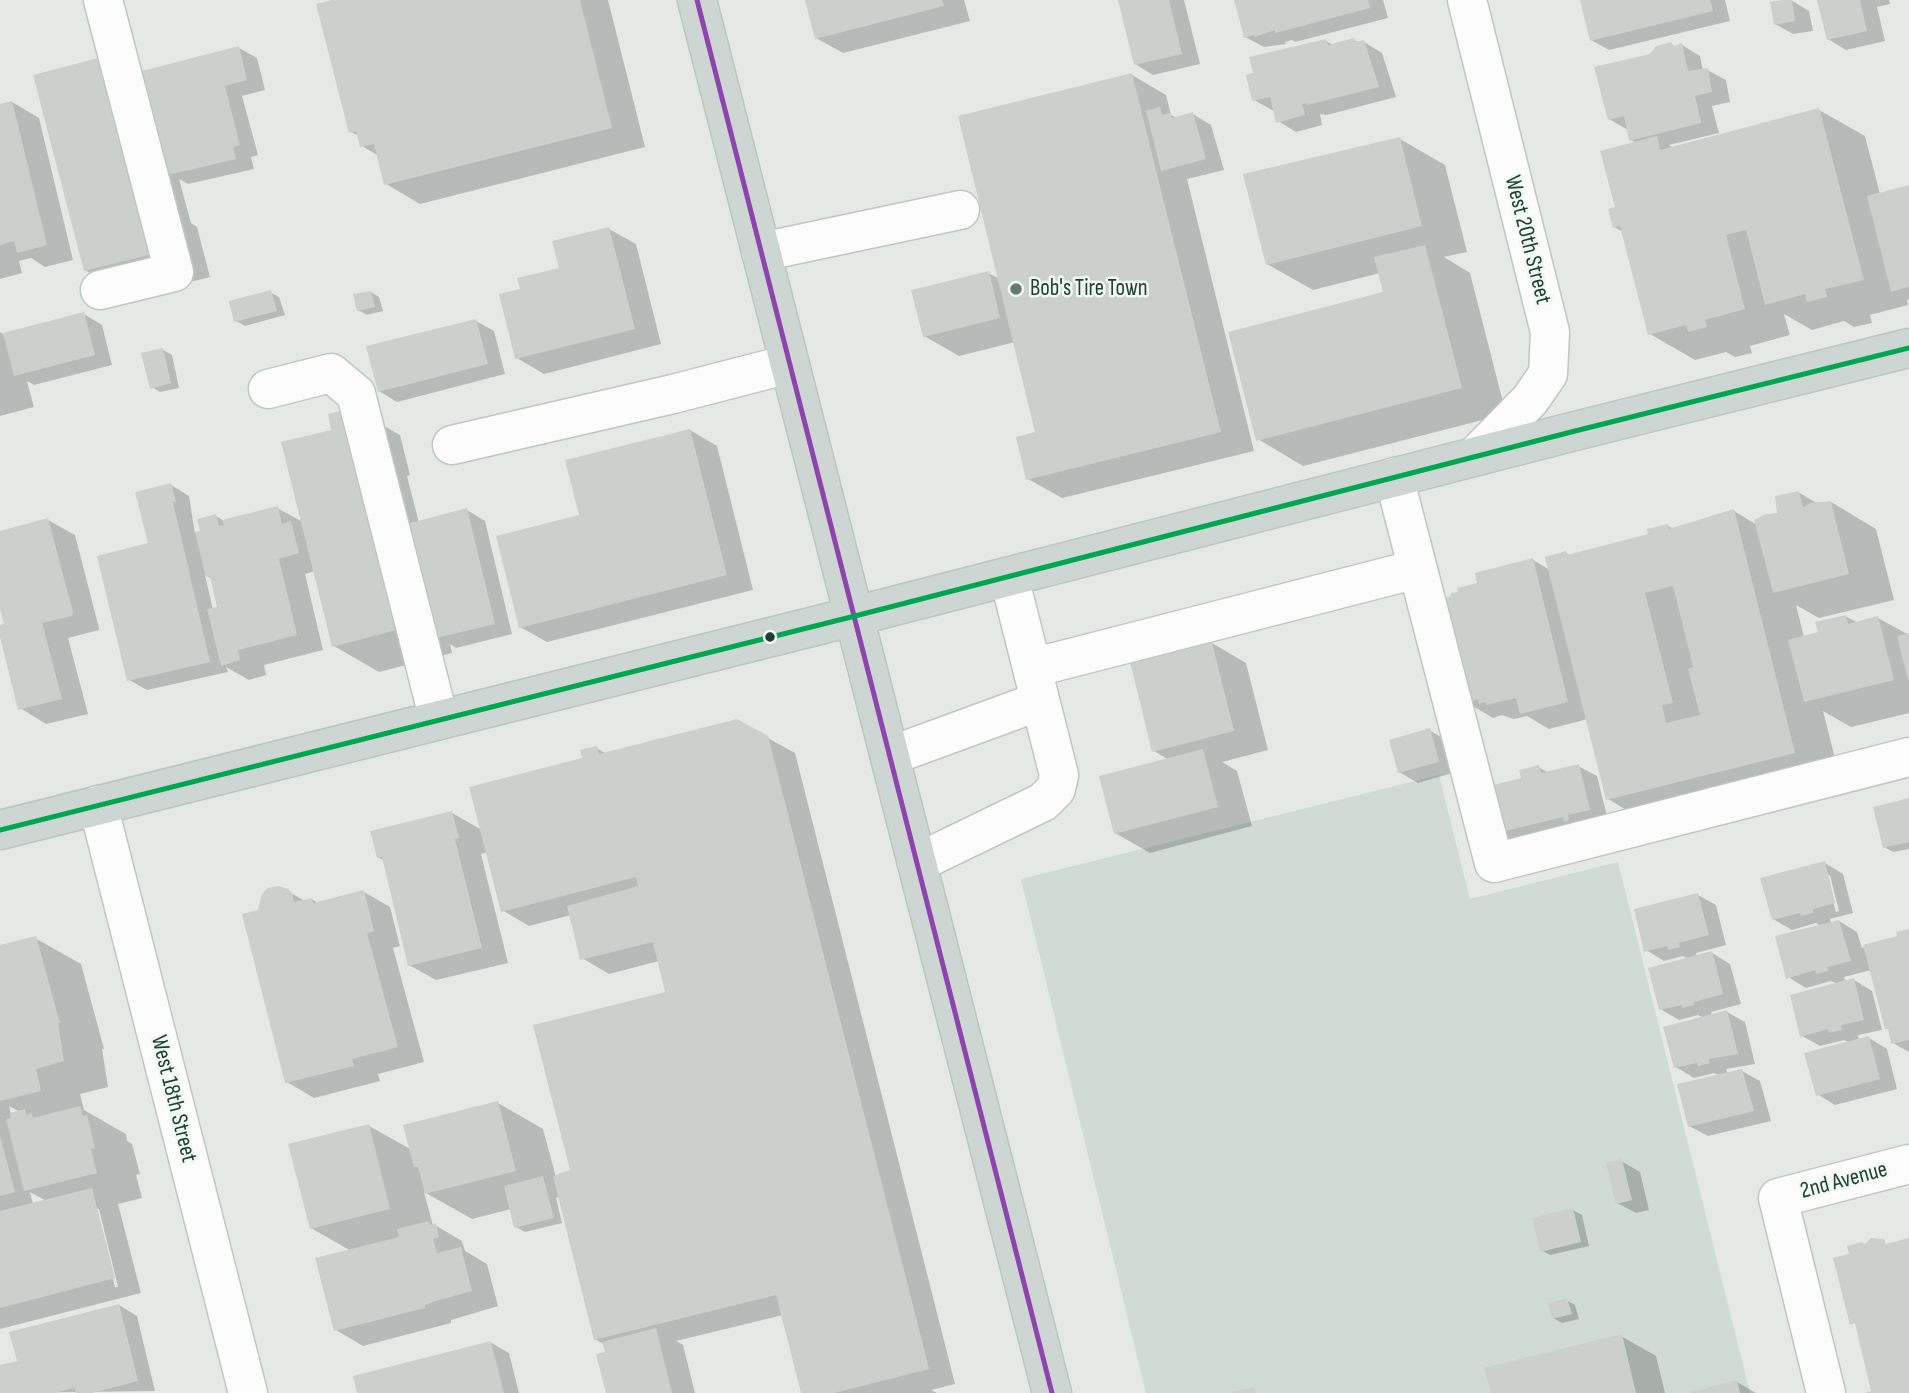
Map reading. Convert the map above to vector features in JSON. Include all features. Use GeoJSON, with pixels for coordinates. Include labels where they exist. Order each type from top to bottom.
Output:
{"type":"FeatureCollection","features":[{"type":"Feature","properties":{"kind":"main road"},"geometry":{"type":"LineString","coordinates":[[697,0],[1052,1393]]}},
{"type":"Feature","properties":{"kind":"main road"},"geometry":{"type":"LineString","coordinates":[[0,830],[855,617],[1475,456],[1909,348]]}},
{"type":"Feature","properties":{"kind":"street"},"geometry":{"type":"LineString","coordinates":[[100,290],[174,272],[103,0]]}},
{"type":"Feature","properties":{"kind":"street","name":"West 20th Street"},"geometry":{"type":"LineString","coordinates":[[1467,0],[1550,332],[1548,374],[1530,400],[1475,456]]}},
{"type":"Feature","properties":{"kind":"street"},"geometry":{"type":"LineString","coordinates":[[761,253],[960,209]]}},
{"type":"Feature","properties":{"kind":"street"},"geometry":{"type":"LineString","coordinates":[[452,445],[673,394],[789,363]]}},
{"type":"Feature","properties":{"kind":"street"},"geometry":{"type":"LineString","coordinates":[[268,389],[331,373],[356,394],[439,720]]}},
{"type":"Feature","properties":{"kind":"street"},"geometry":{"type":"LineString","coordinates":[[1394,477],[1494,863],[1909,757]]}},
{"type":"Feature","properties":{"kind":"street"},"geometry":{"type":"LineString","coordinates":[[890,756],[1036,685],[1417,569]]}},
{"type":"Feature","properties":{"kind":"street"},"geometry":{"type":"LineString","coordinates":[[917,863],[1043,802],[1056,789],[1059,775],[1009,577]]}},
{"type":"Feature","properties":{"kind":"street","name":"West 18th Street"},"geometry":{"type":"LineString","coordinates":[[97,805],[248,1393]]}},
{"type":"Feature","properties":{"kind":"street","name":"2nd Avenue"},"geometry":{"type":"LineString","coordinates":[[1826,1393],[1778,1198],[1909,1164]]}},
{"type":"Feature","properties":{"kind":"shaded area"},"geometry":{"type":"Polygon","coordinates":[[[1439,775],[1470,899],[1618,862],[1750,1393],[1146,1393],[1021,879],[1439,775]]]}},
{"type":"Feature","properties":{"kind":"building"},"geometry":{"type":"Polygon","coordinates":[[[332,0],[580,0],[612,128],[384,185],[374,144],[360,147],[356,131],[349,133],[316,4],[332,0]]]}},
{"type":"Feature","properties":{"kind":"building"},"geometry":{"type":"Polygon","coordinates":[[[805,0],[942,0],[944,6],[815,39],[805,0]]]}},
{"type":"Feature","properties":{"kind":"building"},"geometry":{"type":"Polygon","coordinates":[[[1118,0],[1169,0],[1182,54],[1134,65],[1118,0]]]}},
{"type":"Feature","properties":{"kind":"building"},"geometry":{"type":"Polygon","coordinates":[[[1234,0],[1368,0],[1370,8],[1275,33],[1275,30],[1244,38],[1234,0]]]}},
{"type":"Feature","properties":{"kind":"building"},"geometry":{"type":"Polygon","coordinates":[[[1580,0],[1710,0],[1713,11],[1590,41],[1580,0]]]}},
{"type":"Feature","properties":{"kind":"building"},"geometry":{"type":"Polygon","coordinates":[[[1792,0],[1795,21],[1774,25],[1770,2],[1792,0]]]}},
{"type":"Feature","properties":{"kind":"building"},"geometry":{"type":"Polygon","coordinates":[[[1817,0],[1860,0],[1867,31],[1827,40],[1817,0]]]}},
{"type":"Feature","properties":{"kind":"building"},"geometry":{"type":"Polygon","coordinates":[[[1354,38],[1355,42],[1364,40],[1379,87],[1302,104],[1305,115],[1276,123],[1270,97],[1252,101],[1246,75],[1253,73],[1249,57],[1326,39],[1328,45],[1354,38]]]}},
{"type":"Feature","properties":{"kind":"building"},"geometry":{"type":"Polygon","coordinates":[[[1671,42],[1674,46],[1682,43],[1688,71],[1708,68],[1712,92],[1695,96],[1701,123],[1629,141],[1624,116],[1608,120],[1594,67],[1650,54],[1656,46],[1671,42]]]}},
{"type":"Feature","properties":{"kind":"building"},"geometry":{"type":"Polygon","coordinates":[[[239,46],[247,80],[225,86],[240,145],[233,147],[236,159],[168,175],[138,72],[239,46]]]}},
{"type":"Feature","properties":{"kind":"building"},"geometry":{"type":"Polygon","coordinates":[[[110,55],[165,251],[84,271],[33,75],[110,55]]]}},
{"type":"Feature","properties":{"kind":"building"},"geometry":{"type":"Polygon","coordinates":[[[1132,73],[1221,432],[1026,480],[1016,437],[1035,432],[958,116],[1132,73]]]}},
{"type":"Feature","properties":{"kind":"building"},"geometry":{"type":"Polygon","coordinates":[[[12,101],[47,245],[17,253],[14,241],[0,245],[0,104],[12,101]]]}},
{"type":"Feature","properties":{"kind":"building"},"geometry":{"type":"Polygon","coordinates":[[[1160,107],[1162,115],[1170,113],[1172,118],[1193,112],[1206,159],[1161,171],[1146,111],[1160,107]]]}},
{"type":"Feature","properties":{"kind":"building"},"geometry":{"type":"Polygon","coordinates":[[[1819,108],[1864,280],[1825,289],[1827,297],[1807,302],[1805,294],[1765,305],[1746,230],[1726,235],[1745,309],[1705,320],[1707,327],[1688,332],[1686,325],[1648,335],[1620,226],[1613,228],[1608,209],[1615,207],[1600,151],[1657,136],[1660,150],[1819,108]]]}},
{"type":"Feature","properties":{"kind":"building"},"geometry":{"type":"Polygon","coordinates":[[[1400,137],[1422,226],[1266,265],[1243,174],[1400,137]]]}},
{"type":"Feature","properties":{"kind":"building"},"geometry":{"type":"Polygon","coordinates":[[[1909,185],[1909,287],[1891,292],[1867,196],[1909,185]]]}},
{"type":"Feature","properties":{"kind":"building"},"geometry":{"type":"Polygon","coordinates":[[[609,227],[635,329],[515,359],[499,294],[520,289],[517,278],[559,268],[552,241],[609,227]]]}},
{"type":"Feature","properties":{"kind":"building"},"geometry":{"type":"Polygon","coordinates":[[[1425,245],[1462,388],[1256,441],[1228,332],[1383,292],[1374,257],[1425,245]]]}},
{"type":"Feature","properties":{"kind":"building"},"geometry":{"type":"Polygon","coordinates":[[[989,271],[1000,318],[923,337],[911,290],[989,271]]]}},
{"type":"Feature","properties":{"kind":"building"},"geometry":{"type":"Polygon","coordinates":[[[271,290],[277,311],[234,322],[229,301],[271,290]]]}},
{"type":"Feature","properties":{"kind":"building"},"geometry":{"type":"Polygon","coordinates":[[[371,291],[375,307],[357,311],[353,294],[371,291]]]}},
{"type":"Feature","properties":{"kind":"building"},"geometry":{"type":"Polygon","coordinates":[[[84,312],[95,355],[14,376],[3,333],[84,312]]]}},
{"type":"Feature","properties":{"kind":"building"},"geometry":{"type":"Polygon","coordinates":[[[476,319],[488,364],[378,392],[366,346],[476,319]]]}},
{"type":"Feature","properties":{"kind":"building"},"geometry":{"type":"Polygon","coordinates":[[[163,348],[171,383],[150,389],[141,353],[163,348]]]}},
{"type":"Feature","properties":{"kind":"building"},"geometry":{"type":"Polygon","coordinates":[[[355,407],[407,627],[332,647],[281,442],[331,430],[328,414],[355,407]]]}},
{"type":"Feature","properties":{"kind":"building"},"geometry":{"type":"Polygon","coordinates":[[[690,429],[727,575],[519,628],[496,536],[579,515],[565,460],[690,429]]]}},
{"type":"Feature","properties":{"kind":"building"},"geometry":{"type":"Polygon","coordinates":[[[171,483],[210,662],[127,681],[97,556],[148,543],[135,492],[171,483]]]}},
{"type":"Feature","properties":{"kind":"building"},"geometry":{"type":"Polygon","coordinates":[[[1799,491],[1803,508],[1810,503],[1831,501],[1849,574],[1773,593],[1754,520],[1766,514],[1777,513],[1775,496],[1799,491]]]}},
{"type":"Feature","properties":{"kind":"building"},"geometry":{"type":"Polygon","coordinates":[[[278,506],[282,524],[291,521],[299,553],[279,559],[297,635],[238,650],[240,660],[221,666],[207,609],[217,607],[210,576],[206,577],[195,532],[200,531],[197,519],[216,514],[219,526],[224,525],[222,520],[278,506]]]}},
{"type":"Feature","properties":{"kind":"building"},"geometry":{"type":"Polygon","coordinates":[[[467,508],[495,624],[436,638],[407,524],[467,508]]]}},
{"type":"Feature","properties":{"kind":"building"},"geometry":{"type":"Polygon","coordinates":[[[1734,509],[1795,753],[1606,800],[1545,557],[1566,551],[1567,555],[1648,534],[1647,529],[1668,524],[1669,529],[1734,509]],[[1673,586],[1645,593],[1673,703],[1662,705],[1666,723],[1700,715],[1688,669],[1693,667],[1673,586]]]}},
{"type":"Feature","properties":{"kind":"building"},"geometry":{"type":"Polygon","coordinates":[[[48,518],[73,612],[72,616],[42,623],[62,699],[18,710],[0,637],[0,625],[4,624],[0,609],[0,531],[48,518]]]}},
{"type":"Feature","properties":{"kind":"building"},"geometry":{"type":"Polygon","coordinates":[[[1533,558],[1568,702],[1520,714],[1516,698],[1486,705],[1485,702],[1479,704],[1478,699],[1464,704],[1438,599],[1458,592],[1457,588],[1477,583],[1475,573],[1533,558]]]}},
{"type":"Feature","properties":{"kind":"building"},"geometry":{"type":"Polygon","coordinates":[[[1846,615],[1848,624],[1878,616],[1894,680],[1804,702],[1788,640],[1818,632],[1815,622],[1846,615]]]}},
{"type":"Feature","properties":{"kind":"building"},"geometry":{"type":"Polygon","coordinates":[[[1909,633],[1909,680],[1908,680],[1897,636],[1909,633]]]}},
{"type":"Feature","properties":{"kind":"building"},"geometry":{"type":"Polygon","coordinates":[[[1212,642],[1234,731],[1152,752],[1130,662],[1212,642]]]}},
{"type":"Feature","properties":{"kind":"building"},"geometry":{"type":"Polygon","coordinates":[[[737,719],[768,736],[929,1369],[834,1393],[801,1393],[776,1295],[594,1340],[553,1176],[570,1170],[533,1025],[665,992],[653,942],[580,960],[567,906],[638,886],[636,877],[501,912],[469,787],[582,758],[580,750],[597,746],[599,754],[737,719]]]}},
{"type":"Feature","properties":{"kind":"building"},"geometry":{"type":"Polygon","coordinates":[[[1430,728],[1439,762],[1398,773],[1389,740],[1430,728]]]}},
{"type":"Feature","properties":{"kind":"building"},"geometry":{"type":"Polygon","coordinates":[[[1203,749],[1218,807],[1114,834],[1099,776],[1203,749]]]}},
{"type":"Feature","properties":{"kind":"building"},"geometry":{"type":"Polygon","coordinates":[[[1579,764],[1590,810],[1568,815],[1569,820],[1564,822],[1563,817],[1497,833],[1485,787],[1521,778],[1519,770],[1539,765],[1541,773],[1579,764]]]}},
{"type":"Feature","properties":{"kind":"building"},"geometry":{"type":"Polygon","coordinates":[[[1909,798],[1909,842],[1883,848],[1873,807],[1909,798]]]}},
{"type":"Feature","properties":{"kind":"building"},"geometry":{"type":"Polygon","coordinates":[[[452,811],[459,838],[455,839],[482,948],[408,966],[382,857],[377,858],[370,831],[452,811]]]}},
{"type":"Feature","properties":{"kind":"building"},"geometry":{"type":"Polygon","coordinates":[[[1825,861],[1835,903],[1813,909],[1813,913],[1801,916],[1800,913],[1772,920],[1760,878],[1825,861]]]}},
{"type":"Feature","properties":{"kind":"building"},"geometry":{"type":"Polygon","coordinates":[[[279,886],[292,893],[294,902],[312,898],[313,903],[364,890],[374,931],[367,933],[398,1047],[352,1059],[354,1066],[285,1083],[242,914],[258,910],[262,894],[268,888],[279,886]]]}},
{"type":"Feature","properties":{"kind":"building"},"geometry":{"type":"Polygon","coordinates":[[[1698,893],[1709,935],[1679,943],[1680,947],[1668,950],[1667,946],[1644,952],[1634,909],[1698,893]]]}},
{"type":"Feature","properties":{"kind":"building"},"geometry":{"type":"Polygon","coordinates":[[[1839,920],[1851,961],[1827,967],[1828,971],[1816,974],[1815,970],[1786,979],[1775,936],[1839,920]]]}},
{"type":"Feature","properties":{"kind":"building"},"geometry":{"type":"Polygon","coordinates":[[[1909,929],[1909,1040],[1891,1044],[1863,945],[1897,936],[1896,932],[1909,929]]]}},
{"type":"Feature","properties":{"kind":"building"},"geometry":{"type":"Polygon","coordinates":[[[36,936],[60,1023],[64,1061],[36,1069],[41,1091],[0,1101],[0,945],[36,936]]]}},
{"type":"Feature","properties":{"kind":"building"},"geometry":{"type":"Polygon","coordinates":[[[1712,951],[1723,994],[1682,1008],[1682,1005],[1659,1010],[1648,968],[1712,951]]]}},
{"type":"Feature","properties":{"kind":"building"},"geometry":{"type":"Polygon","coordinates":[[[1854,978],[1864,1020],[1841,1025],[1842,1030],[1829,1033],[1828,1029],[1800,1037],[1790,995],[1854,978]]]}},
{"type":"Feature","properties":{"kind":"building"},"geometry":{"type":"Polygon","coordinates":[[[1727,1010],[1738,1054],[1709,1059],[1710,1063],[1698,1066],[1697,1063],[1674,1068],[1663,1027],[1727,1010]]]}},
{"type":"Feature","properties":{"kind":"building"},"geometry":{"type":"Polygon","coordinates":[[[1869,1036],[1880,1079],[1816,1096],[1804,1053],[1869,1036]]]}},
{"type":"Feature","properties":{"kind":"building"},"geometry":{"type":"Polygon","coordinates":[[[1742,1069],[1754,1111],[1688,1127],[1677,1084],[1742,1069]]]}},
{"type":"Feature","properties":{"kind":"building"},"geometry":{"type":"Polygon","coordinates":[[[498,1101],[516,1171],[425,1194],[418,1167],[414,1167],[403,1125],[498,1101]]]}},
{"type":"Feature","properties":{"kind":"building"},"geometry":{"type":"Polygon","coordinates":[[[80,1106],[83,1116],[87,1115],[95,1148],[91,1149],[97,1173],[24,1191],[6,1119],[11,1118],[10,1113],[25,1109],[26,1115],[31,1113],[33,1118],[80,1106]]]}},
{"type":"Feature","properties":{"kind":"building"},"geometry":{"type":"Polygon","coordinates":[[[369,1124],[390,1209],[310,1229],[288,1144],[369,1124]]]}},
{"type":"Feature","properties":{"kind":"building"},"geometry":{"type":"Polygon","coordinates":[[[0,1136],[15,1192],[0,1196],[0,1136]]]}},
{"type":"Feature","properties":{"kind":"building"},"geometry":{"type":"Polygon","coordinates":[[[1622,1159],[1632,1200],[1616,1204],[1606,1163],[1622,1159]]]}},
{"type":"Feature","properties":{"kind":"building"},"geometry":{"type":"Polygon","coordinates":[[[543,1176],[554,1218],[514,1228],[504,1186],[543,1176]]]}},
{"type":"Feature","properties":{"kind":"building"},"geometry":{"type":"Polygon","coordinates":[[[92,1188],[115,1278],[0,1308],[0,1211],[92,1188]]]}},
{"type":"Feature","properties":{"kind":"building"},"geometry":{"type":"Polygon","coordinates":[[[1573,1208],[1581,1242],[1540,1252],[1532,1218],[1573,1208]]]}},
{"type":"Feature","properties":{"kind":"building"},"geometry":{"type":"Polygon","coordinates":[[[429,1221],[430,1225],[436,1223],[439,1237],[433,1239],[437,1253],[461,1247],[472,1291],[425,1305],[425,1308],[334,1331],[315,1258],[399,1237],[397,1229],[429,1221]]]}},
{"type":"Feature","properties":{"kind":"building"},"geometry":{"type":"Polygon","coordinates":[[[1871,1238],[1884,1239],[1886,1244],[1909,1238],[1909,1393],[1865,1393],[1871,1391],[1855,1323],[1850,1325],[1833,1258],[1849,1254],[1847,1246],[1862,1242],[1865,1244],[1871,1238]]]}},
{"type":"Feature","properties":{"kind":"building"},"geometry":{"type":"Polygon","coordinates":[[[1567,1298],[1572,1314],[1552,1319],[1548,1303],[1567,1298]]]}},
{"type":"Feature","properties":{"kind":"building"},"geometry":{"type":"Polygon","coordinates":[[[119,1304],[138,1381],[92,1393],[76,1393],[75,1388],[54,1393],[0,1393],[0,1365],[17,1361],[9,1332],[119,1304]]]}},
{"type":"Feature","properties":{"kind":"building"},"geometry":{"type":"Polygon","coordinates":[[[656,1328],[672,1393],[606,1393],[596,1354],[605,1352],[602,1342],[656,1328]]]}},
{"type":"Feature","properties":{"kind":"building"},"geometry":{"type":"Polygon","coordinates":[[[1622,1334],[1636,1393],[1491,1393],[1484,1368],[1622,1334]]]}},
{"type":"Feature","properties":{"kind":"building"},"geometry":{"type":"Polygon","coordinates":[[[491,1341],[504,1393],[357,1393],[353,1376],[491,1341]]]}},
{"type":"Feature","properties":{"kind":"building"},"geometry":{"type":"Polygon","coordinates":[[[1737,1380],[1740,1393],[1691,1393],[1691,1392],[1737,1380]]]}},
{"type":"Feature","properties":{"kind":"building"},"geometry":{"type":"Polygon","coordinates":[[[1254,1387],[1256,1393],[1232,1393],[1232,1392],[1254,1387]]]}},
{"type":"Feature","properties":{"kind":"transit line"},"geometry":{"type":"LineString","coordinates":[[697,0],[1052,1393]]}},
{"type":"Feature","properties":{"kind":"transit line"},"geometry":{"type":"LineString","coordinates":[[0,830],[1909,348]]}},
{"type":"Feature","properties":{"kind":"place","name":"Bob's Tire Town"},"geometry":{"type":"Point","coordinates":[1016,289]}}]}
